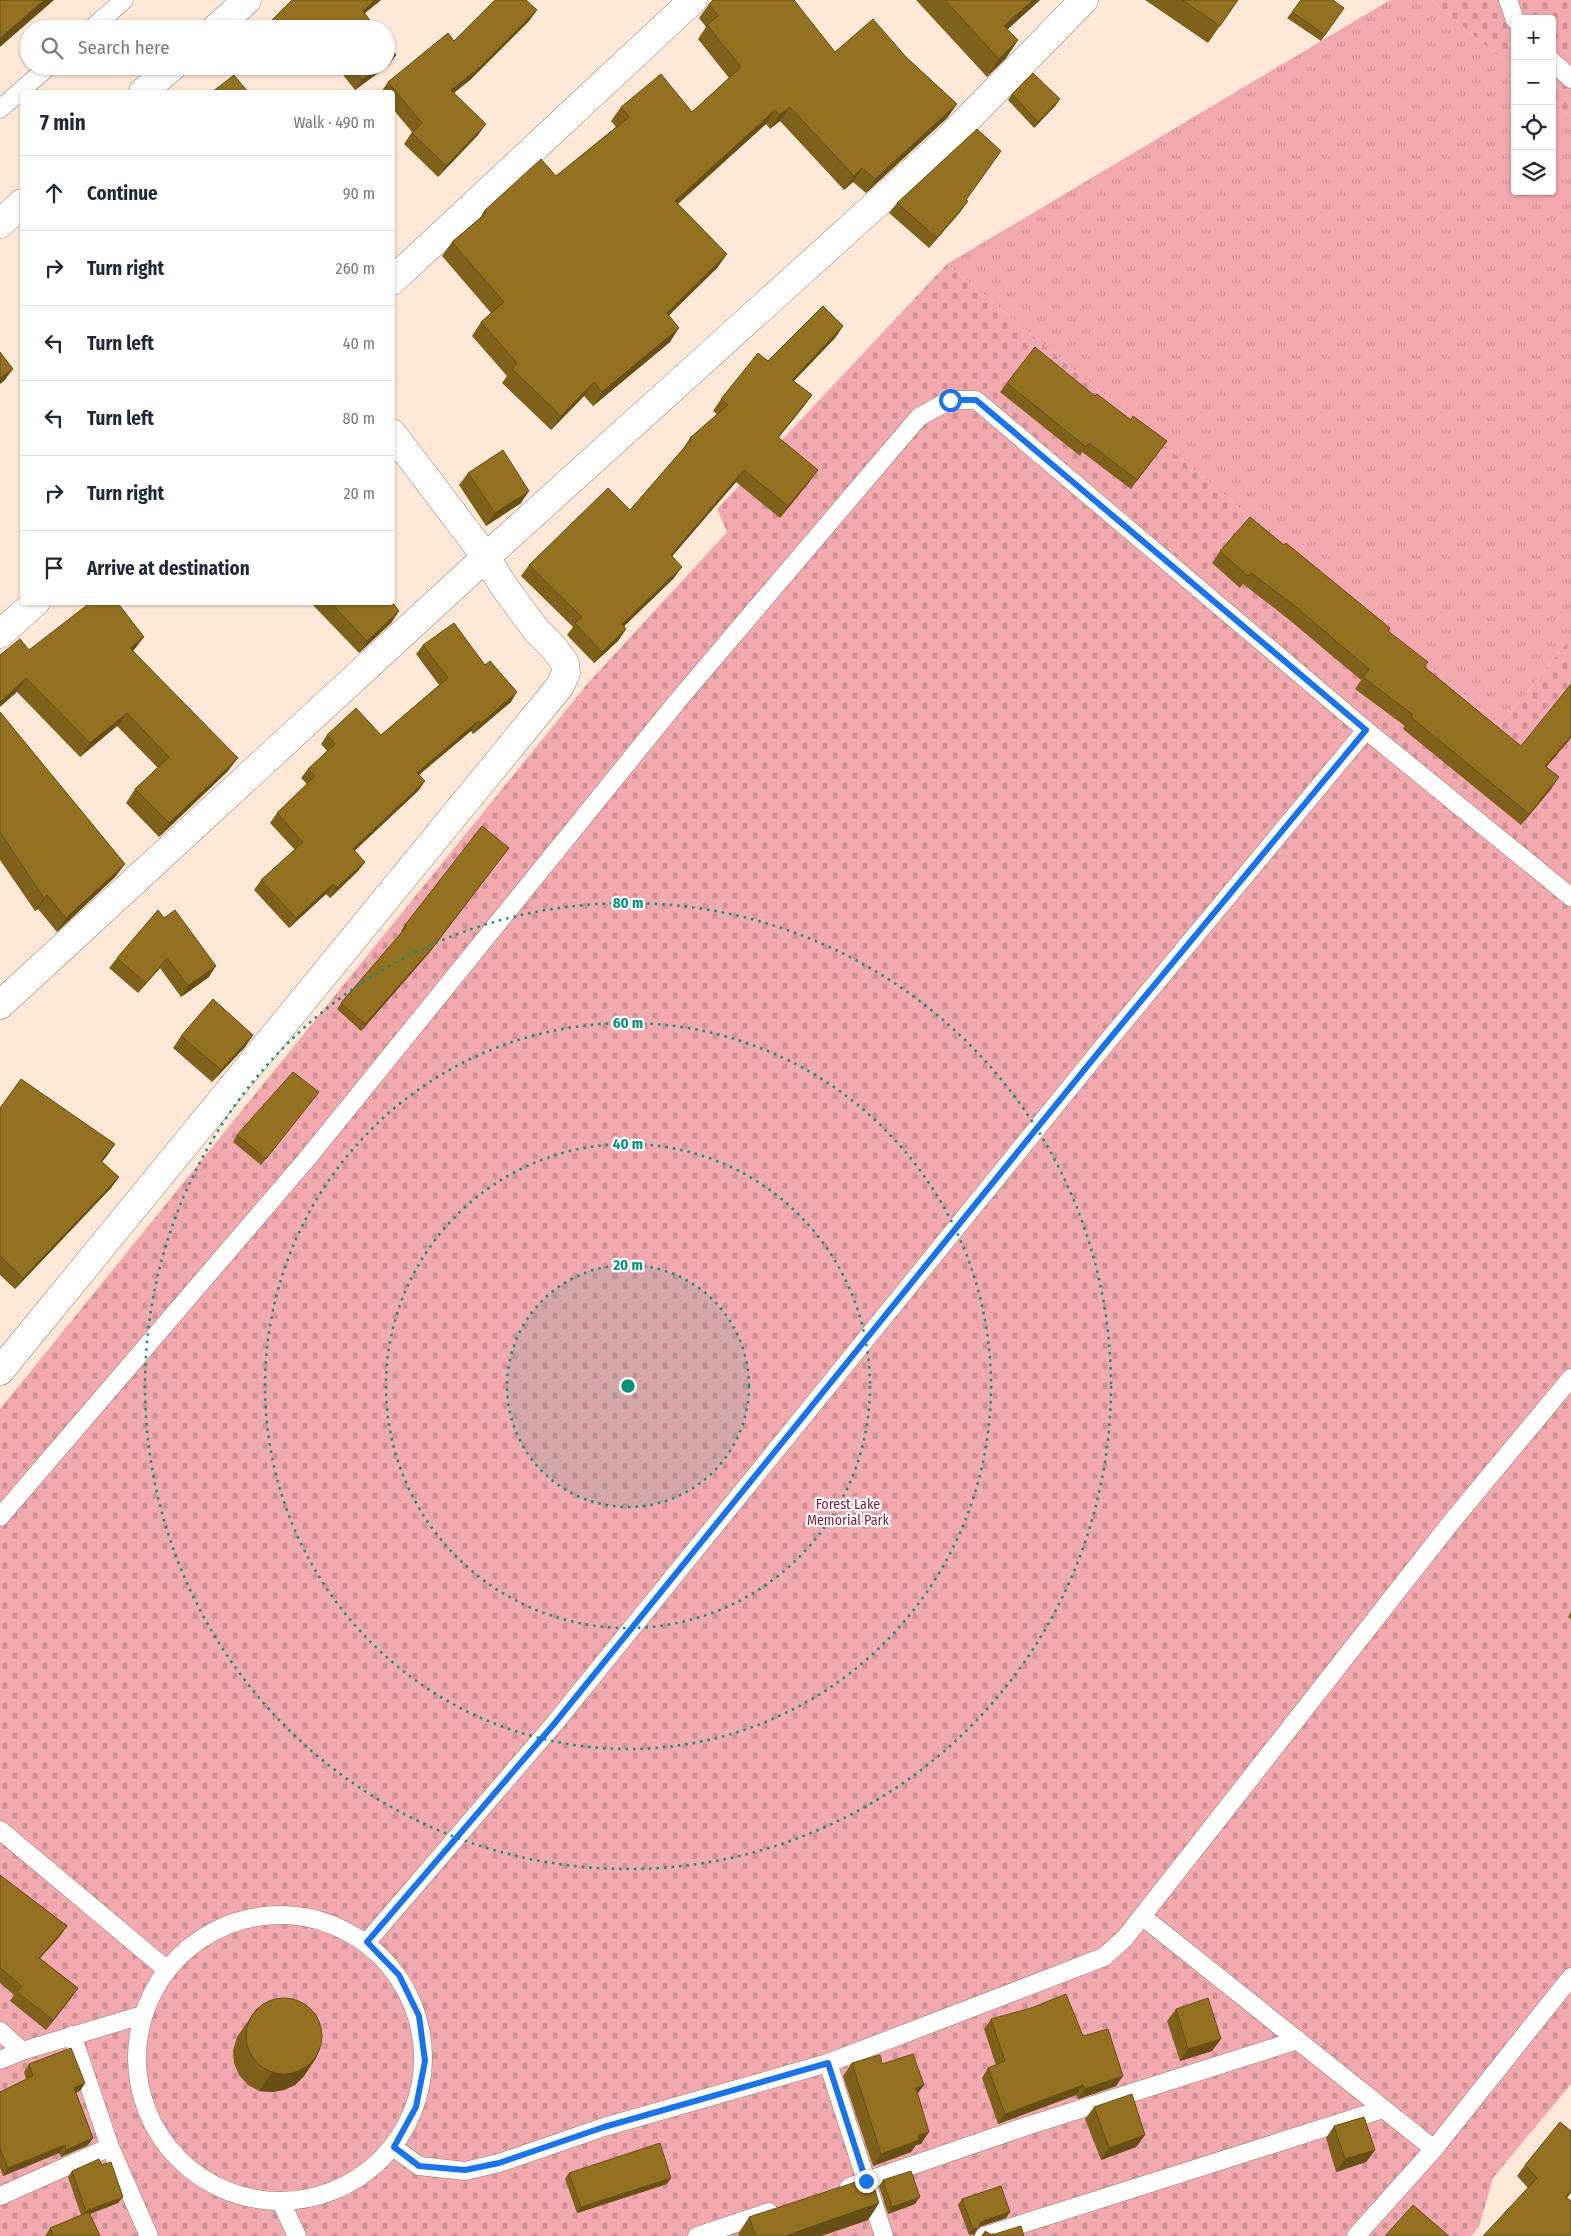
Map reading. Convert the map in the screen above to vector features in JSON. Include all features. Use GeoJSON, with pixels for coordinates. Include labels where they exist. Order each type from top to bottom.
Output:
{"type":"FeatureCollection","features":[{"type":"Feature","properties":{"kind":"street"},"geometry":{"type":"LineString","coordinates":[[225,20],[247,0]]}},
{"type":"Feature","properties":{"kind":"street"},"geometry":{"type":"LineString","coordinates":[[395,278],[693,0]]}},
{"type":"Feature","properties":{"kind":"street"},"geometry":{"type":"LineString","coordinates":[[0,1005],[486,557],[944,143],[1084,0]]}},
{"type":"Feature","properties":{"kind":"street"},"geometry":{"type":"LineString","coordinates":[[145,90],[162,75]]}},
{"type":"Feature","properties":{"kind":"street"},"geometry":{"type":"LineString","coordinates":[[0,224],[20,205]]}},
{"type":"Feature","properties":{"kind":"street"},"geometry":{"type":"LineString","coordinates":[[0,1371],[560,686],[566,673],[565,663],[554,648],[536,630],[503,586],[486,557],[395,437]]}},
{"type":"Feature","properties":{"kind":"street"},"geometry":{"type":"LineString","coordinates":[[0,634],[33,605]]}},
{"type":"Feature","properties":{"kind":"lane"},"geometry":{"type":"LineString","coordinates":[[102,20],[124,0]]}},
{"type":"Feature","properties":{"kind":"lane"},"geometry":{"type":"LineString","coordinates":[[1508,0],[1513,15]]}},
{"type":"Feature","properties":{"kind":"lane"},"geometry":{"type":"LineString","coordinates":[[1556,65],[1571,79]]}},
{"type":"Feature","properties":{"kind":"lane"},"geometry":{"type":"LineString","coordinates":[[22,90],[39,75]]}},
{"type":"Feature","properties":{"kind":"lane"},"geometry":{"type":"LineString","coordinates":[[0,109],[20,91]]}},
{"type":"Feature","properties":{"kind":"lane"},"geometry":{"type":"LineString","coordinates":[[0,1517],[306,1160],[686,691],[919,418],[950,400],[976,400],[1366,730],[1571,897]]}},
{"type":"Feature","properties":{"kind":"lane"},"geometry":{"type":"LineString","coordinates":[[367,1942],[554,1724],[1096,1056],[1366,730]]}},
{"type":"Feature","properties":{"kind":"lane"},"geometry":{"type":"LineString","coordinates":[[394,2147],[419,2166],[465,2170],[499,2163],[604,2127],[828,2063],[1076,1970],[1104,1957],[1125,1938],[1143,1917],[1452,1520],[1571,1378]]}},
{"type":"Feature","properties":{"kind":"lane"},"geometry":{"type":"LineString","coordinates":[[0,1830],[166,1969]]}},
{"type":"Feature","properties":{"kind":"lane"},"geometry":{"type":"LineString","coordinates":[[283,1914],[327,1921],[367,1942],[399,1975],[419,2016],[425,2061],[416,2107],[394,2147],[362,2176],[324,2195],[282,2202],[245,2198],[210,2184],[180,2163],[155,2132],[140,2094],[135,2055],[142,2016],[166,1969],[199,1939],[248,1918],[283,1914]]}},
{"type":"Feature","properties":{"kind":"lane"},"geometry":{"type":"LineString","coordinates":[[1143,1917],[1434,2149]]}},
{"type":"Feature","properties":{"kind":"lane"},"geometry":{"type":"LineString","coordinates":[[1356,2236],[1434,2149],[1571,1977]]}},
{"type":"Feature","properties":{"kind":"lane"},"geometry":{"type":"LineString","coordinates":[[0,2060],[72,2035],[142,2016]]}},
{"type":"Feature","properties":{"kind":"lane"},"geometry":{"type":"LineString","coordinates":[[0,2031],[22,2051]]}},
{"type":"Feature","properties":{"kind":"lane"},"geometry":{"type":"LineString","coordinates":[[72,2035],[110,2147],[149,2236]]}},
{"type":"Feature","properties":{"kind":"lane"},"geometry":{"type":"LineString","coordinates":[[828,2193],[1027,2126],[1298,2040]]}},
{"type":"Feature","properties":{"kind":"lane"},"geometry":{"type":"LineString","coordinates":[[828,2063],[884,2236]]}},
{"type":"Feature","properties":{"kind":"lane"},"geometry":{"type":"LineString","coordinates":[[984,2236],[1384,2109]]}},
{"type":"Feature","properties":{"kind":"lane"},"geometry":{"type":"LineString","coordinates":[[0,2196],[110,2147]]}},
{"type":"Feature","properties":{"kind":"lane"},"geometry":{"type":"LineString","coordinates":[[282,2202],[298,2236]]}},
{"type":"Feature","properties":{"kind":"lane"},"geometry":{"type":"LineString","coordinates":[[697,2236],[781,2208]]}},
{"type":"Feature","properties":{"kind":"green space"},"geometry":{"type":"Polygon","coordinates":[[[1390,0],[1431,0],[1511,67],[1511,195],[1556,195],[1556,105],[1571,117],[1571,638],[1500,725],[947,264],[1390,0]]]}},
{"type":"Feature","properties":{"kind":"green space"},"geometry":{"type":"Polygon","coordinates":[[[1431,0],[1571,0],[1571,117],[1556,105],[1556,15],[1511,15],[1511,67],[1431,0]]]}},
{"type":"Feature","properties":{"kind":"green space","name":"Forest Lake Memorial Park"},"geometry":{"type":"Polygon","coordinates":[[[947,264],[1500,725],[1571,638],[1571,2084],[1493,2178],[1479,2227],[1471,2236],[0,2236],[0,1409],[588,683],[727,532],[717,509],[947,264]]]}},
{"type":"Feature","properties":{"kind":"building"},"geometry":{"type":"Polygon","coordinates":[[[0,0],[44,0],[20,20],[0,38],[0,0]]]}},
{"type":"Feature","properties":{"kind":"building"},"geometry":{"type":"Polygon","coordinates":[[[292,0],[375,0],[363,11],[370,20],[272,20],[292,0]]]}},
{"type":"Feature","properties":{"kind":"building"},"geometry":{"type":"Polygon","coordinates":[[[495,0],[526,0],[537,10],[478,69],[451,90],[486,124],[446,166],[412,133],[422,123],[388,82],[448,33],[454,41],[495,0]]]}},
{"type":"Feature","properties":{"kind":"building"},"geometry":{"type":"Polygon","coordinates":[[[713,0],[794,0],[835,52],[873,19],[906,57],[957,104],[875,179],[862,168],[854,176],[790,107],[779,115],[775,110],[675,201],[727,254],[667,313],[679,328],[602,392],[594,382],[561,416],[512,369],[517,363],[481,322],[504,302],[452,242],[486,213],[484,211],[541,159],[556,176],[629,117],[621,107],[661,74],[692,112],[741,67],[707,25],[718,16],[709,4],[713,0]]]}},
{"type":"Feature","properties":{"kind":"building"},"geometry":{"type":"Polygon","coordinates":[[[945,0],[1033,0],[1004,26],[1018,40],[999,59],[945,0]]]}},
{"type":"Feature","properties":{"kind":"building"},"geometry":{"type":"Polygon","coordinates":[[[1182,0],[1238,0],[1220,26],[1182,0]]]}},
{"type":"Feature","properties":{"kind":"building"},"geometry":{"type":"Polygon","coordinates":[[[1301,0],[1333,0],[1344,8],[1325,35],[1292,12],[1301,0]]]}},
{"type":"Feature","properties":{"kind":"building"},"geometry":{"type":"Polygon","coordinates":[[[1033,73],[1060,99],[1038,122],[1012,94],[1033,73]]]}},
{"type":"Feature","properties":{"kind":"building"},"geometry":{"type":"Polygon","coordinates":[[[234,75],[246,90],[215,90],[234,75]]]}},
{"type":"Feature","properties":{"kind":"building"},"geometry":{"type":"Polygon","coordinates":[[[358,75],[369,75],[362,80],[358,75]]]}},
{"type":"Feature","properties":{"kind":"building"},"geometry":{"type":"Polygon","coordinates":[[[977,129],[1001,151],[966,200],[968,201],[937,238],[897,203],[977,129]]]}},
{"type":"Feature","properties":{"kind":"building"},"geometry":{"type":"Polygon","coordinates":[[[823,306],[843,326],[792,380],[812,395],[778,437],[818,470],[788,506],[744,470],[671,555],[682,567],[622,624],[626,629],[602,652],[575,623],[582,617],[529,565],[608,488],[630,510],[691,440],[690,438],[728,405],[721,399],[758,353],[768,361],[823,306]]]}},
{"type":"Feature","properties":{"kind":"building"},"geometry":{"type":"Polygon","coordinates":[[[1035,347],[1095,396],[1097,394],[1131,420],[1133,416],[1167,441],[1137,480],[1089,443],[1086,447],[1007,383],[1035,347]]]}},
{"type":"Feature","properties":{"kind":"building"},"geometry":{"type":"Polygon","coordinates":[[[0,352],[13,369],[0,378],[0,352]]]}},
{"type":"Feature","properties":{"kind":"building"},"geometry":{"type":"Polygon","coordinates":[[[503,450],[529,491],[495,513],[468,473],[503,450]]]}},
{"type":"Feature","properties":{"kind":"building"},"geometry":{"type":"Polygon","coordinates":[[[1250,517],[1284,545],[1286,543],[1390,628],[1388,631],[1428,662],[1424,667],[1521,746],[1571,684],[1571,736],[1545,766],[1559,777],[1529,814],[1411,717],[1413,715],[1363,677],[1369,669],[1295,606],[1251,573],[1248,576],[1220,551],[1250,517]]]}},
{"type":"Feature","properties":{"kind":"building"},"geometry":{"type":"Polygon","coordinates":[[[87,605],[119,605],[144,637],[130,648],[238,758],[169,823],[135,789],[169,757],[127,713],[90,743],[26,678],[0,702],[0,655],[20,639],[29,650],[87,605]]]}},
{"type":"Feature","properties":{"kind":"building"},"geometry":{"type":"Polygon","coordinates":[[[333,605],[394,605],[399,611],[367,641],[333,605]]]}},
{"type":"Feature","properties":{"kind":"building"},"geometry":{"type":"Polygon","coordinates":[[[454,623],[485,665],[490,661],[517,692],[480,724],[478,721],[417,773],[425,781],[353,849],[365,862],[336,888],[333,884],[296,918],[261,880],[303,842],[277,813],[315,776],[308,769],[335,744],[327,735],[356,708],[381,735],[448,678],[423,645],[454,623]]]}},
{"type":"Feature","properties":{"kind":"building"},"geometry":{"type":"Polygon","coordinates":[[[0,712],[125,864],[66,918],[47,895],[44,898],[0,832],[0,712]]]}},
{"type":"Feature","properties":{"kind":"building"},"geometry":{"type":"Polygon","coordinates":[[[482,826],[509,848],[433,947],[365,1024],[341,1003],[407,926],[405,925],[482,826]]]}},
{"type":"Feature","properties":{"kind":"building"},"geometry":{"type":"Polygon","coordinates":[[[158,910],[164,918],[175,910],[216,966],[188,986],[167,958],[146,983],[117,958],[158,910]]]}},
{"type":"Feature","properties":{"kind":"building"},"geometry":{"type":"Polygon","coordinates":[[[213,999],[253,1035],[221,1070],[181,1036],[213,999]]]}},
{"type":"Feature","properties":{"kind":"building"},"geometry":{"type":"Polygon","coordinates":[[[293,1072],[319,1092],[266,1159],[237,1135],[293,1072]]]}},
{"type":"Feature","properties":{"kind":"building"},"geometry":{"type":"Polygon","coordinates":[[[21,1079],[115,1144],[101,1161],[119,1177],[23,1278],[0,1256],[0,1108],[21,1079]]]}},
{"type":"Feature","properties":{"kind":"building"},"geometry":{"type":"Polygon","coordinates":[[[0,1875],[67,1926],[39,1958],[78,1988],[53,2020],[17,1992],[22,1986],[0,1968],[0,1875]]]}},
{"type":"Feature","properties":{"kind":"building"},"geometry":{"type":"Polygon","coordinates":[[[1066,1994],[1083,2036],[1108,2029],[1123,2076],[1085,2089],[1083,2085],[1005,2114],[988,2068],[1005,2061],[991,2019],[1031,2008],[1066,1994]]]}},
{"type":"Feature","properties":{"kind":"building"},"geometry":{"type":"Polygon","coordinates":[[[277,1998],[291,1998],[305,2004],[316,2015],[322,2029],[319,2051],[311,2063],[291,2074],[277,2074],[263,2068],[252,2057],[246,2043],[246,2029],[252,2015],[263,2004],[277,1998]]]}},
{"type":"Feature","properties":{"kind":"building"},"geometry":{"type":"Polygon","coordinates":[[[1208,1998],[1221,2039],[1188,2049],[1176,2009],[1208,1998]]]}},
{"type":"Feature","properties":{"kind":"building"},"geometry":{"type":"Polygon","coordinates":[[[71,2048],[85,2083],[74,2088],[93,2138],[66,2150],[65,2145],[8,2168],[0,2148],[0,2092],[33,2076],[29,2064],[71,2048]]]}},
{"type":"Feature","properties":{"kind":"building"},"geometry":{"type":"Polygon","coordinates":[[[913,2054],[924,2085],[916,2088],[929,2132],[918,2135],[919,2140],[881,2154],[852,2063],[880,2055],[882,2064],[913,2054]]]}},
{"type":"Feature","properties":{"kind":"building"},"geometry":{"type":"Polygon","coordinates":[[[1132,2094],[1145,2135],[1109,2148],[1094,2107],[1132,2094]]]}},
{"type":"Feature","properties":{"kind":"building"},"geometry":{"type":"Polygon","coordinates":[[[1364,2117],[1375,2150],[1345,2159],[1334,2126],[1364,2117]]]}},
{"type":"Feature","properties":{"kind":"building"},"geometry":{"type":"Polygon","coordinates":[[[1560,2122],[1571,2131],[1571,2191],[1566,2197],[1571,2201],[1571,2236],[1483,2236],[1537,2178],[1525,2165],[1560,2122]]]}},
{"type":"Feature","properties":{"kind":"building"},"geometry":{"type":"Polygon","coordinates":[[[660,2143],[671,2178],[581,2207],[569,2173],[660,2143]]]}},
{"type":"Feature","properties":{"kind":"building"},"geometry":{"type":"Polygon","coordinates":[[[99,2159],[102,2165],[111,2162],[123,2197],[86,2211],[72,2171],[99,2159]]]}},
{"type":"Feature","properties":{"kind":"building"},"geometry":{"type":"Polygon","coordinates":[[[911,2171],[920,2197],[892,2207],[883,2180],[911,2171]]]}},
{"type":"Feature","properties":{"kind":"building"},"geometry":{"type":"Polygon","coordinates":[[[871,2177],[879,2203],[785,2236],[756,2236],[749,2217],[871,2177]]]}},
{"type":"Feature","properties":{"kind":"building"},"geometry":{"type":"Polygon","coordinates":[[[1001,2186],[1010,2212],[985,2220],[980,2223],[978,2229],[973,2229],[962,2199],[1001,2186]]]}},
{"type":"Feature","properties":{"kind":"building"},"geometry":{"type":"Polygon","coordinates":[[[1413,2205],[1449,2236],[1385,2236],[1413,2205]]]}},
{"type":"Feature","properties":{"kind":"building"},"geometry":{"type":"Polygon","coordinates":[[[89,2212],[100,2236],[54,2236],[50,2228],[89,2212]]]}},
{"type":"Feature","properties":{"kind":"building"},"geometry":{"type":"Polygon","coordinates":[[[1021,2226],[1024,2236],[986,2236],[985,2231],[995,2234],[1021,2226]]]}},
{"type":"Feature","properties":{"kind":"route"},"geometry":{"type":"LineString","coordinates":[[866,2181],[828,2063],[604,2127],[499,2163],[465,2170],[419,2166],[394,2147],[416,2107],[425,2061],[419,2016],[399,1975],[367,1942],[554,1724],[1102,1048],[1366,730],[976,400],[950,400]]}}]}
